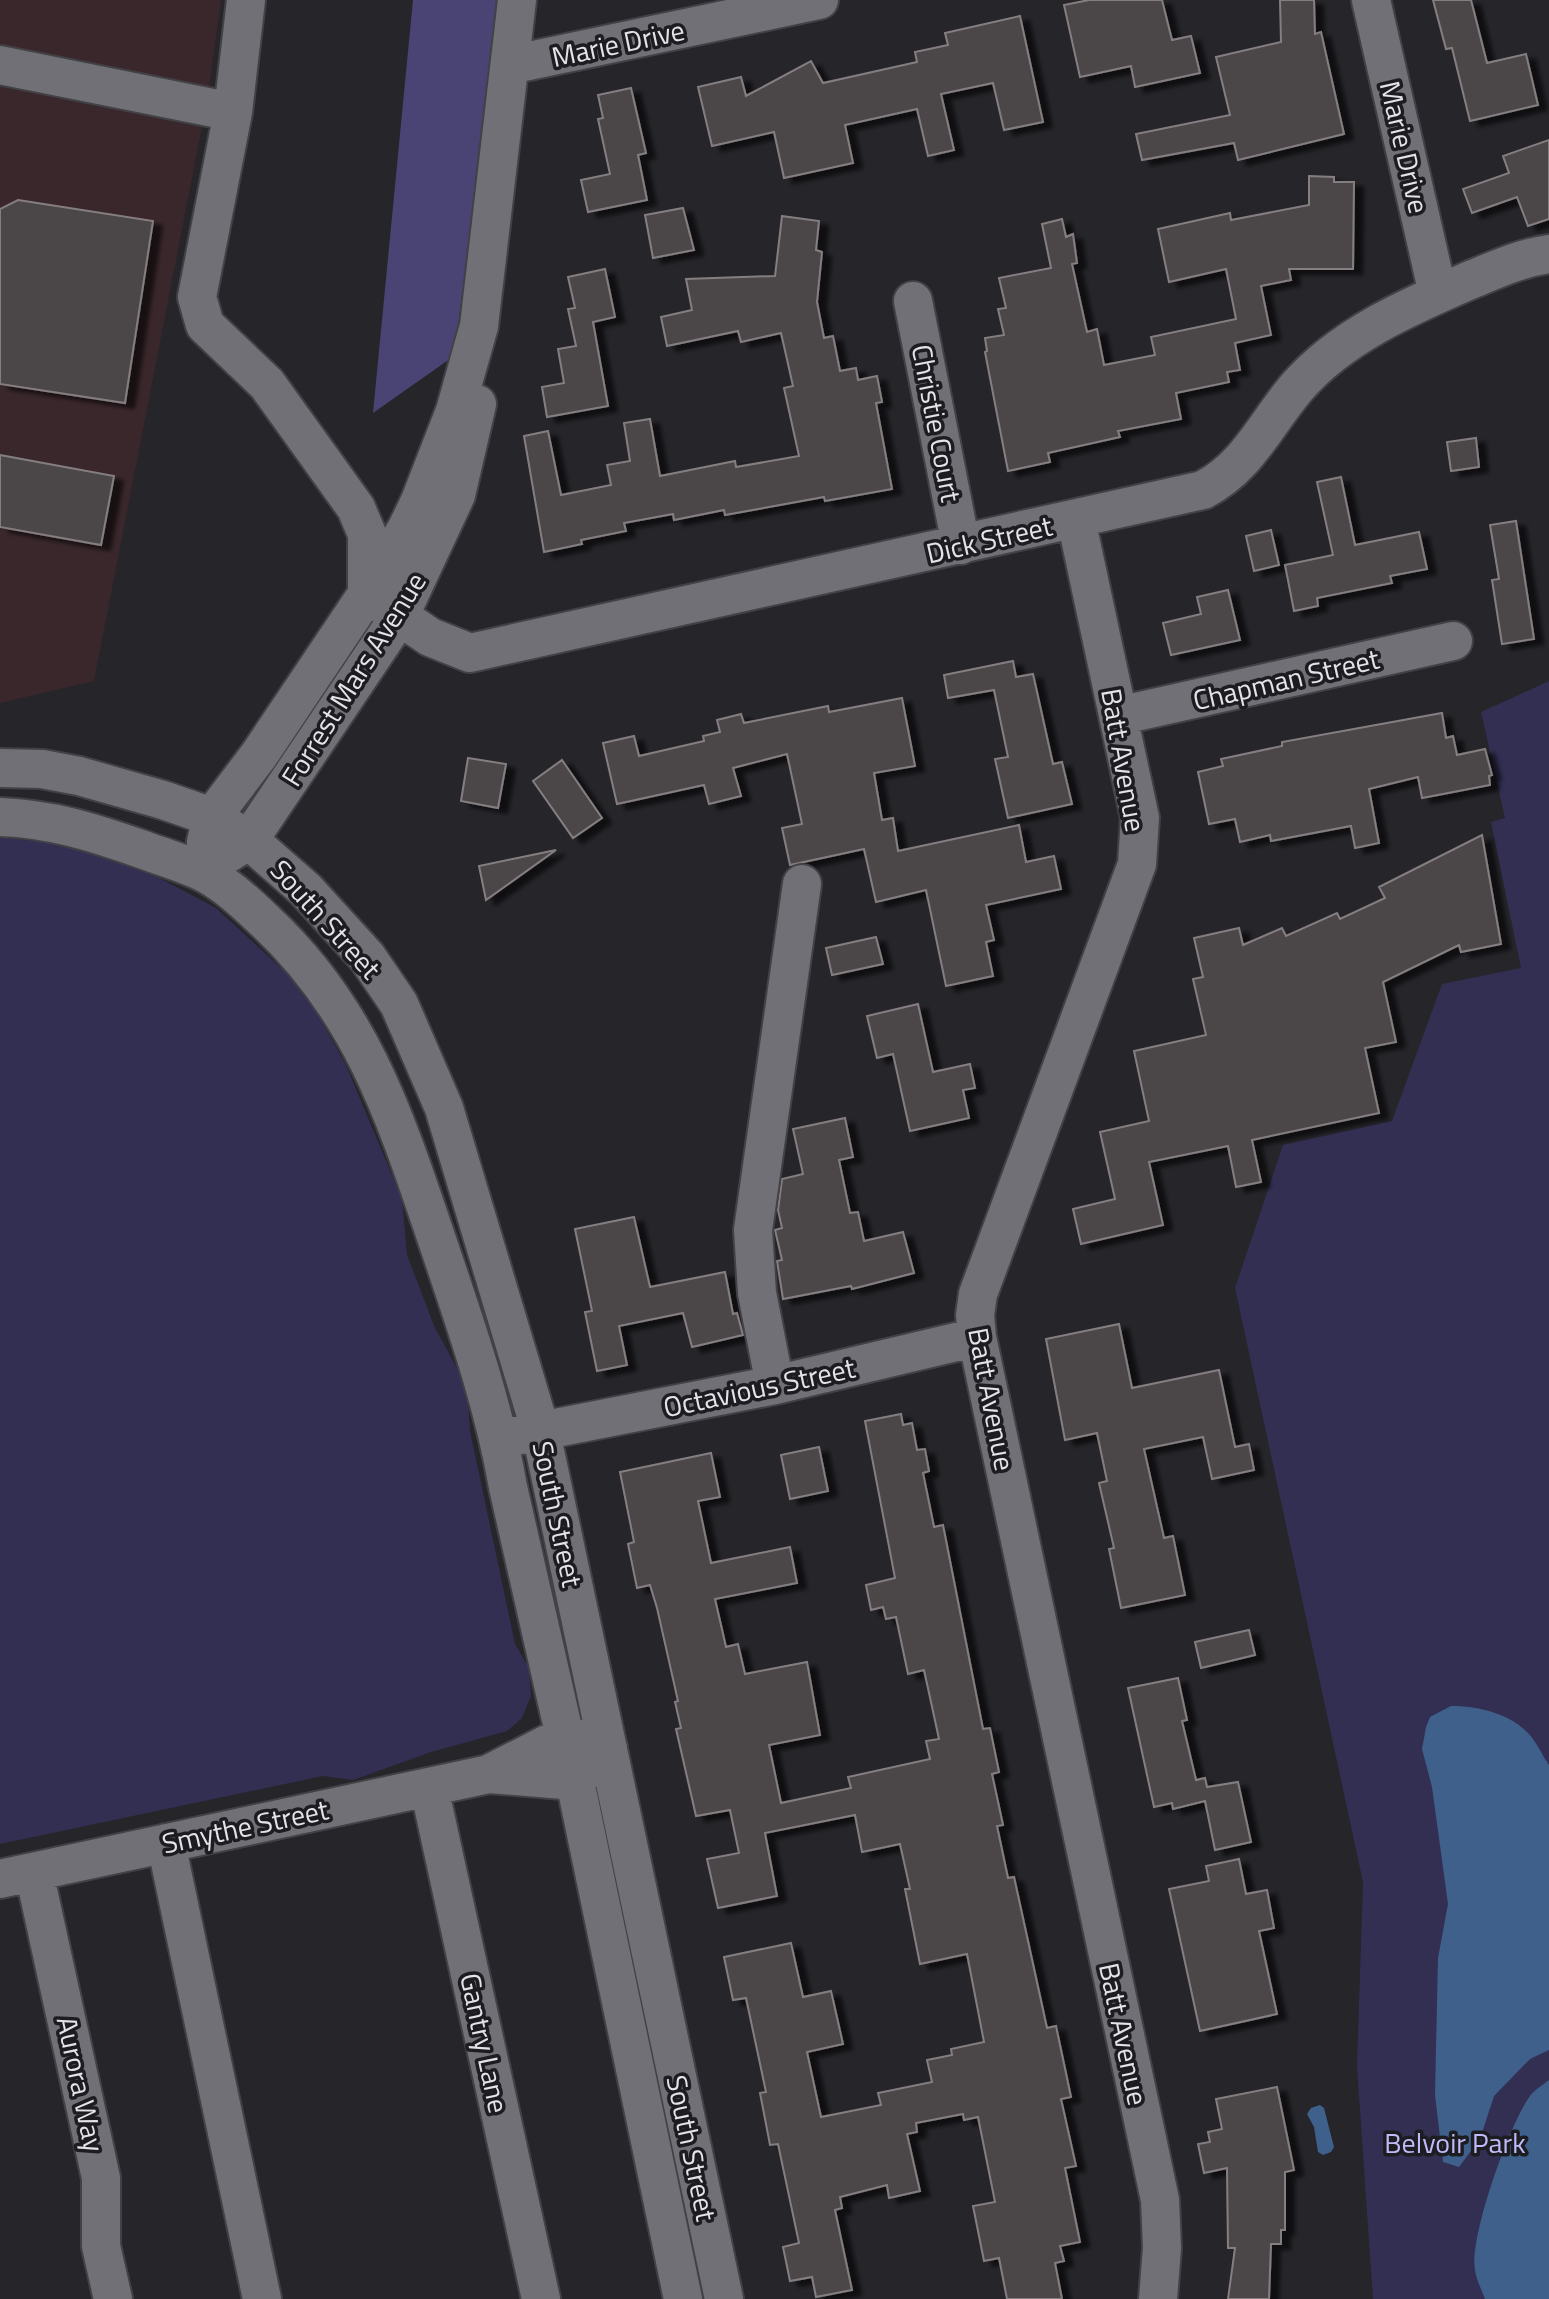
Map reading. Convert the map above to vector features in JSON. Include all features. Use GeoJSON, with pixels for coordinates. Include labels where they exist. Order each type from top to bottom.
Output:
{"type":"FeatureCollection","features":[{"type":"Feature","properties":{"kind":"street"},"geometry":{"type":"LineString","coordinates":[[246,0],[233,112],[197,297],[205,325],[267,384],[356,508],[367,534],[367,594]]}},
{"type":"Feature","properties":{"kind":"street","name":"Forrest Mars Avenue"},"geometry":{"type":"LineString","coordinates":[[249,840],[399,617],[428,559],[462,474],[478,400],[479,326],[517,0]]}},
{"type":"Feature","properties":{"kind":"street","name":"Marie Drive"},"geometry":{"type":"LineString","coordinates":[[510,65],[819,0]]}},
{"type":"Feature","properties":{"kind":"street","name":"Marie Drive"},"geometry":{"type":"LineString","coordinates":[[1371,0],[1438,294]]}},
{"type":"Feature","properties":{"kind":"street"},"geometry":{"type":"LineString","coordinates":[[0,65],[233,112]]}},
{"type":"Feature","properties":{"kind":"street","name":"Dick Street"},"geometry":{"type":"LineString","coordinates":[[367,594],[441,643],[470,653],[1185,495],[1222,481],[1240,464],[1298,386],[1338,349],[1407,307],[1524,258],[1549,254]]}},
{"type":"Feature","properties":{"kind":"street","name":"Christie Court"},"geometry":{"type":"LineString","coordinates":[[913,301],[961,545]]}},
{"type":"Feature","properties":{"kind":"street","name":"Forrest Mars Avenue"},"geometry":{"type":"LineString","coordinates":[[212,817],[259,755],[367,594],[407,528],[455,411],[479,326]]}},
{"type":"Feature","properties":{"kind":"street","name":"Batt Avenue"},"geometry":{"type":"LineString","coordinates":[[1076,519],[1140,818],[1137,864],[978,1294],[975,1315],[977,1337],[1160,2200],[1162,2248],[1158,2299]]}},
{"type":"Feature","properties":{"kind":"street","name":"Chapman Street"},"geometry":{"type":"LineString","coordinates":[[1118,716],[1453,641]]}},
{"type":"Feature","properties":{"kind":"street","name":"South Street"},"geometry":{"type":"LineString","coordinates":[[0,768],[42,769],[79,776],[212,817],[249,840],[306,890],[367,957],[399,1004],[444,1108],[541,1432],[724,2299]]}},
{"type":"Feature","properties":{"kind":"street","name":"South Street"},"geometry":{"type":"LineString","coordinates":[[0,817],[67,824],[200,871],[244,901],[319,977],[346,1018],[378,1080],[413,1170],[465,1322],[499,1439],[575,1781],[683,2299]]}},
{"type":"Feature","properties":{"kind":"street"},"geometry":{"type":"LineString","coordinates":[[200,871],[212,817]]}},
{"type":"Feature","properties":{"kind":"street"},"geometry":{"type":"LineString","coordinates":[[200,871],[249,840]]}},
{"type":"Feature","properties":{"kind":"street"},"geometry":{"type":"LineString","coordinates":[[775,1385],[757,1293],[753,1230],[802,884]]}},
{"type":"Feature","properties":{"kind":"street","name":"Octavious Street"},"geometry":{"type":"LineString","coordinates":[[499,1439],[775,1385],[977,1337]]}},
{"type":"Feature","properties":{"kind":"street"},"geometry":{"type":"LineString","coordinates":[[565,1735],[608,1748],[575,1781]]}},
{"type":"Feature","properties":{"kind":"street","name":"Smythe Street"},"geometry":{"type":"LineString","coordinates":[[17,1875],[489,1774],[565,1735]]}},
{"type":"Feature","properties":{"kind":"street","name":"Smythe Street"},"geometry":{"type":"LineString","coordinates":[[489,1774],[575,1781]]}},
{"type":"Feature","properties":{"kind":"street","name":"Gantry Lane"},"geometry":{"type":"LineString","coordinates":[[429,1787],[541,2299]]}},
{"type":"Feature","properties":{"kind":"street"},"geometry":{"type":"LineString","coordinates":[[166,1843],[262,2299]]}},
{"type":"Feature","properties":{"kind":"street","name":"Aurora Way"},"geometry":{"type":"LineString","coordinates":[[17,1875],[101,2178],[101,2246],[113,2299]]}},
{"type":"Feature","properties":{"kind":"shaded area"},"geometry":{"type":"Polygon","coordinates":[[[0,0],[221,0],[208,96],[94,681],[0,703],[0,0]]]}},
{"type":"Feature","properties":{"kind":"shaded area"},"geometry":{"type":"Polygon","coordinates":[[[413,0],[501,0],[454,356],[373,413],[413,0]]]}},
{"type":"Feature","properties":{"kind":"green space","name":"Belvoir Park"},"geometry":{"type":"Polygon","coordinates":[[[1549,681],[1549,2299],[1373,2299],[1357,2067],[1363,1882],[1235,1288],[1283,1145],[1392,1121],[1442,984],[1521,968],[1491,822],[1505,818],[1481,712],[1549,681]]]}},
{"type":"Feature","properties":{"kind":"green space"},"geometry":{"type":"Polygon","coordinates":[[[0,837],[59,844],[150,873],[216,908],[303,988],[346,1065],[402,1199],[407,1255],[435,1328],[467,1386],[470,1431],[515,1644],[529,1668],[531,1696],[522,1718],[507,1731],[431,1752],[353,1780],[323,1776],[0,1844],[0,837]]]}},
{"type":"Feature","properties":{"kind":"water"},"geometry":{"type":"Polygon","coordinates":[[[1451,1706],[1482,1709],[1512,1720],[1531,1736],[1549,1765],[1549,2050],[1530,2059],[1494,2096],[1480,2139],[1459,2167],[1443,2162],[1435,2095],[1438,1958],[1448,1904],[1432,1787],[1422,1749],[1430,1717],[1451,1706]]]}},
{"type":"Feature","properties":{"kind":"water"},"geometry":{"type":"Polygon","coordinates":[[[1549,2080],[1549,2299],[1485,2299],[1476,2274],[1475,2254],[1484,2208],[1502,2154],[1522,2110],[1532,2094],[1549,2080]]]}},
{"type":"Feature","properties":{"kind":"water"},"geometry":{"type":"Polygon","coordinates":[[[1320,2105],[1324,2108],[1334,2147],[1323,2155],[1318,2152],[1314,2127],[1307,2114],[1311,2108],[1320,2105]]]}},
{"type":"Feature","properties":{"kind":"building"},"geometry":{"type":"Polygon","coordinates":[[[1089,0],[1162,0],[1172,40],[1191,36],[1200,73],[1135,87],[1131,66],[1080,77],[1064,5],[1089,0]]]}},
{"type":"Feature","properties":{"kind":"building"},"geometry":{"type":"Polygon","coordinates":[[[1280,0],[1314,0],[1315,34],[1321,32],[1344,134],[1238,160],[1234,143],[1142,160],[1136,134],[1230,115],[1216,57],[1281,42],[1280,0]]]}},
{"type":"Feature","properties":{"kind":"building"},"geometry":{"type":"Polygon","coordinates":[[[1433,0],[1471,0],[1487,63],[1526,54],[1538,105],[1470,121],[1452,48],[1446,49],[1433,0]]]}},
{"type":"Feature","properties":{"kind":"building"},"geometry":{"type":"Polygon","coordinates":[[[1020,16],[1043,122],[1004,130],[993,83],[941,94],[954,150],[928,156],[917,109],[845,125],[853,163],[784,178],[774,132],[712,146],[698,87],[741,77],[746,96],[811,61],[823,83],[917,62],[915,52],[948,45],[945,33],[1020,16]]]}},
{"type":"Feature","properties":{"kind":"building"},"geometry":{"type":"Polygon","coordinates":[[[631,88],[646,153],[638,155],[647,200],[588,212],[581,180],[610,174],[598,119],[603,118],[598,95],[631,88]]]}},
{"type":"Feature","properties":{"kind":"building"},"geometry":{"type":"Polygon","coordinates":[[[1549,140],[1549,219],[1528,226],[1517,197],[1472,213],[1463,189],[1509,173],[1503,156],[1549,140]]]}},
{"type":"Feature","properties":{"kind":"building"},"geometry":{"type":"Polygon","coordinates":[[[1309,176],[1334,177],[1334,182],[1354,182],[1353,269],[1289,269],[1291,280],[1261,286],[1271,335],[1235,343],[1240,370],[1227,372],[1229,382],[1176,393],[1181,419],[1118,431],[1120,437],[1048,453],[1050,462],[1008,471],[985,338],[1004,335],[998,309],[1006,308],[999,278],[1051,268],[1042,224],[1062,219],[1066,237],[1073,234],[1077,263],[1072,264],[1087,332],[1097,329],[1104,365],[1155,355],[1151,337],[1236,319],[1226,269],[1169,282],[1158,229],[1230,213],[1231,220],[1309,205],[1309,176]]]}},
{"type":"Feature","properties":{"kind":"building"},"geometry":{"type":"Polygon","coordinates":[[[18,200],[153,221],[125,403],[0,384],[0,209],[18,200]]]}},
{"type":"Feature","properties":{"kind":"building"},"geometry":{"type":"Polygon","coordinates":[[[683,208],[694,250],[653,258],[645,215],[683,208]]]}},
{"type":"Feature","properties":{"kind":"building"},"geometry":{"type":"Polygon","coordinates":[[[782,216],[819,221],[816,250],[822,252],[817,302],[824,338],[833,336],[840,371],[856,368],[858,380],[877,376],[882,402],[876,403],[892,489],[825,501],[824,497],[725,515],[724,510],[674,520],[673,514],[624,523],[626,531],[581,540],[582,544],[544,552],[524,436],[548,431],[561,495],[611,485],[607,465],[630,461],[624,423],[650,419],[660,476],[735,461],[736,467],[799,456],[784,388],[793,386],[781,333],[741,342],[738,331],[667,346],[661,317],[692,310],[686,279],[775,276],[782,216]]]}},
{"type":"Feature","properties":{"kind":"building"},"geometry":{"type":"Polygon","coordinates":[[[605,269],[615,317],[593,322],[608,406],[547,417],[542,387],[564,383],[558,349],[576,346],[568,309],[575,308],[568,277],[605,269]]]}},
{"type":"Feature","properties":{"kind":"building"},"geometry":{"type":"Polygon","coordinates":[[[1476,438],[1479,467],[1451,471],[1447,442],[1476,438]]]}},
{"type":"Feature","properties":{"kind":"building"},"geometry":{"type":"Polygon","coordinates":[[[0,455],[114,476],[101,545],[0,527],[0,455]]]}},
{"type":"Feature","properties":{"kind":"building"},"geometry":{"type":"Polygon","coordinates":[[[1341,477],[1355,545],[1419,532],[1427,569],[1390,576],[1392,583],[1317,598],[1318,606],[1294,611],[1285,565],[1333,555],[1317,482],[1341,477]]]}},
{"type":"Feature","properties":{"kind":"building"},"geometry":{"type":"Polygon","coordinates":[[[1516,521],[1534,639],[1502,644],[1492,580],[1499,579],[1490,525],[1516,521]]]}},
{"type":"Feature","properties":{"kind":"building"},"geometry":{"type":"Polygon","coordinates":[[[1271,530],[1279,565],[1254,571],[1246,536],[1271,530]]]}},
{"type":"Feature","properties":{"kind":"building"},"geometry":{"type":"Polygon","coordinates":[[[1228,590],[1240,640],[1171,655],[1163,623],[1201,614],[1197,597],[1228,590]]]}},
{"type":"Feature","properties":{"kind":"building"},"geometry":{"type":"Polygon","coordinates":[[[1013,661],[1016,677],[1033,674],[1053,764],[1062,762],[1072,804],[1008,818],[995,759],[1008,757],[994,690],[948,698],[944,675],[1013,661]]]}},
{"type":"Feature","properties":{"kind":"building"},"geometry":{"type":"Polygon","coordinates":[[[902,698],[915,766],[874,773],[882,820],[893,818],[898,851],[1019,825],[1026,862],[1054,856],[1061,889],[986,905],[994,940],[986,942],[993,976],[946,986],[926,890],[876,902],[864,849],[790,865],[782,828],[802,824],[787,754],[733,768],[741,796],[709,804],[704,785],[617,804],[603,743],[634,736],[639,756],[704,741],[703,736],[720,732],[717,720],[741,714],[744,723],[828,706],[829,712],[902,698]]]}},
{"type":"Feature","properties":{"kind":"building"},"geometry":{"type":"Polygon","coordinates":[[[1442,713],[1446,738],[1453,736],[1457,755],[1485,749],[1492,775],[1489,776],[1490,785],[1422,798],[1418,777],[1369,789],[1379,843],[1355,848],[1351,826],[1271,841],[1270,835],[1240,842],[1235,819],[1209,824],[1198,772],[1223,766],[1221,759],[1282,746],[1282,742],[1442,713]]]}},
{"type":"Feature","properties":{"kind":"building"},"geometry":{"type":"Polygon","coordinates":[[[468,758],[506,764],[498,808],[461,801],[468,758]]]}},
{"type":"Feature","properties":{"kind":"building"},"geometry":{"type":"Polygon","coordinates":[[[562,760],[602,818],[573,838],[533,781],[562,760]]]}},
{"type":"Feature","properties":{"kind":"building"},"geometry":{"type":"Polygon","coordinates":[[[1482,835],[1501,944],[1461,952],[1459,945],[1383,982],[1396,1042],[1365,1048],[1379,1113],[1252,1140],[1261,1182],[1236,1187],[1228,1146],[1149,1162],[1163,1225],[1081,1244],[1073,1209],[1115,1199],[1100,1132],[1149,1121],[1134,1051],[1206,1035],[1193,979],[1203,977],[1194,938],[1239,928],[1243,945],[1282,928],[1286,936],[1337,913],[1340,919],[1385,898],[1379,887],[1482,835]]]}},
{"type":"Feature","properties":{"kind":"building"},"geometry":{"type":"Polygon","coordinates":[[[556,850],[486,900],[479,866],[556,850]]]}},
{"type":"Feature","properties":{"kind":"building"},"geometry":{"type":"Polygon","coordinates":[[[876,937],[883,964],[832,975],[826,948],[876,937]]]}},
{"type":"Feature","properties":{"kind":"building"},"geometry":{"type":"Polygon","coordinates":[[[918,1004],[933,1072],[970,1064],[975,1088],[963,1090],[969,1118],[910,1131],[893,1054],[877,1058],[867,1016],[918,1004]]]}},
{"type":"Feature","properties":{"kind":"building"},"geometry":{"type":"Polygon","coordinates":[[[845,1118],[853,1157],[839,1160],[850,1213],[858,1212],[864,1241],[903,1232],[914,1273],[852,1289],[851,1286],[783,1299],[777,1261],[782,1260],[775,1230],[782,1228],[778,1210],[782,1179],[803,1174],[793,1129],[845,1118]]]}},
{"type":"Feature","properties":{"kind":"building"},"geometry":{"type":"Polygon","coordinates":[[[634,1217],[650,1287],[725,1272],[733,1314],[737,1313],[743,1335],[692,1347],[683,1313],[619,1326],[627,1365],[597,1371],[585,1312],[592,1311],[575,1229],[634,1217]]]}},
{"type":"Feature","properties":{"kind":"building"},"geometry":{"type":"Polygon","coordinates":[[[1119,1324],[1132,1388],[1219,1370],[1235,1447],[1249,1444],[1254,1470],[1212,1479],[1203,1437],[1144,1449],[1164,1538],[1173,1536],[1185,1595],[1121,1608],[1109,1549],[1114,1548],[1099,1483],[1107,1481],[1097,1433],[1065,1440],[1046,1339],[1119,1324]]]}},
{"type":"Feature","properties":{"kind":"building"},"geometry":{"type":"Polygon","coordinates":[[[901,1414],[903,1425],[912,1423],[917,1450],[925,1449],[929,1471],[923,1473],[934,1527],[943,1525],[983,1729],[990,1728],[999,1772],[992,1774],[1003,1825],[997,1826],[1008,1878],[1014,1877],[1047,2028],[1056,2026],[1071,2097],[1061,2099],[1076,2166],[1065,2168],[1080,2242],[1060,2246],[1064,2261],[1055,2263],[1062,2299],[1007,2299],[999,2258],[984,2261],[973,2206],[995,2202],[978,2117],[964,2120],[963,2114],[916,2123],[917,2132],[907,2134],[920,2191],[889,2198],[887,2185],[840,2197],[842,2208],[835,2210],[852,2290],[816,2297],[812,2277],[790,2281],[783,2247],[799,2243],[778,2144],[770,2145],[760,2093],[766,2092],[746,1998],[733,2000],[724,1957],[791,1943],[803,1997],[831,1991],[843,2044],[807,2052],[821,2117],[881,2105],[878,2093],[932,2082],[927,2060],[952,2055],[951,2049],[984,2042],[967,1954],[920,1964],[905,1889],[910,1889],[900,1844],[862,1852],[855,1815],[765,1833],[777,1896],[718,1908],[707,1859],[739,1853],[730,1810],[696,1816],[676,1729],[681,1728],[675,1702],[678,1701],[657,1608],[650,1585],[637,1588],[628,1544],[634,1542],[620,1472],[711,1453],[720,1497],[698,1501],[711,1563],[790,1547],[797,1583],[715,1599],[726,1647],[738,1644],[745,1674],[807,1662],[820,1735],[769,1745],[781,1803],[851,1788],[848,1777],[930,1759],[926,1741],[939,1739],[924,1670],[908,1674],[896,1617],[886,1619],[883,1607],[871,1610],[866,1585],[895,1578],[865,1421],[901,1414]]]}},
{"type":"Feature","properties":{"kind":"building"},"geometry":{"type":"Polygon","coordinates":[[[819,1447],[828,1491],[790,1499],[781,1455],[819,1447]]]}},
{"type":"Feature","properties":{"kind":"building"},"geometry":{"type":"Polygon","coordinates":[[[1249,1630],[1255,1655],[1201,1668],[1195,1642],[1249,1630]]]}},
{"type":"Feature","properties":{"kind":"building"},"geometry":{"type":"Polygon","coordinates":[[[1178,1678],[1187,1720],[1182,1721],[1196,1780],[1205,1778],[1207,1787],[1238,1782],[1251,1842],[1215,1850],[1205,1801],[1173,1809],[1172,1803],[1154,1807],[1128,1688],[1178,1678]]]}},
{"type":"Feature","properties":{"kind":"building"},"geometry":{"type":"Polygon","coordinates":[[[1239,1859],[1246,1894],[1267,1890],[1274,1928],[1259,1931],[1277,2014],[1200,2031],[1169,1889],[1209,1881],[1206,1866],[1239,1859]]]}},
{"type":"Feature","properties":{"kind":"building"},"geometry":{"type":"Polygon","coordinates":[[[1277,2087],[1294,2170],[1285,2172],[1285,2230],[1281,2230],[1281,2244],[1271,2244],[1269,2299],[1228,2299],[1235,2248],[1228,2248],[1227,2168],[1204,2173],[1198,2144],[1210,2142],[1208,2132],[1222,2129],[1216,2099],[1277,2087]]]}}]}
